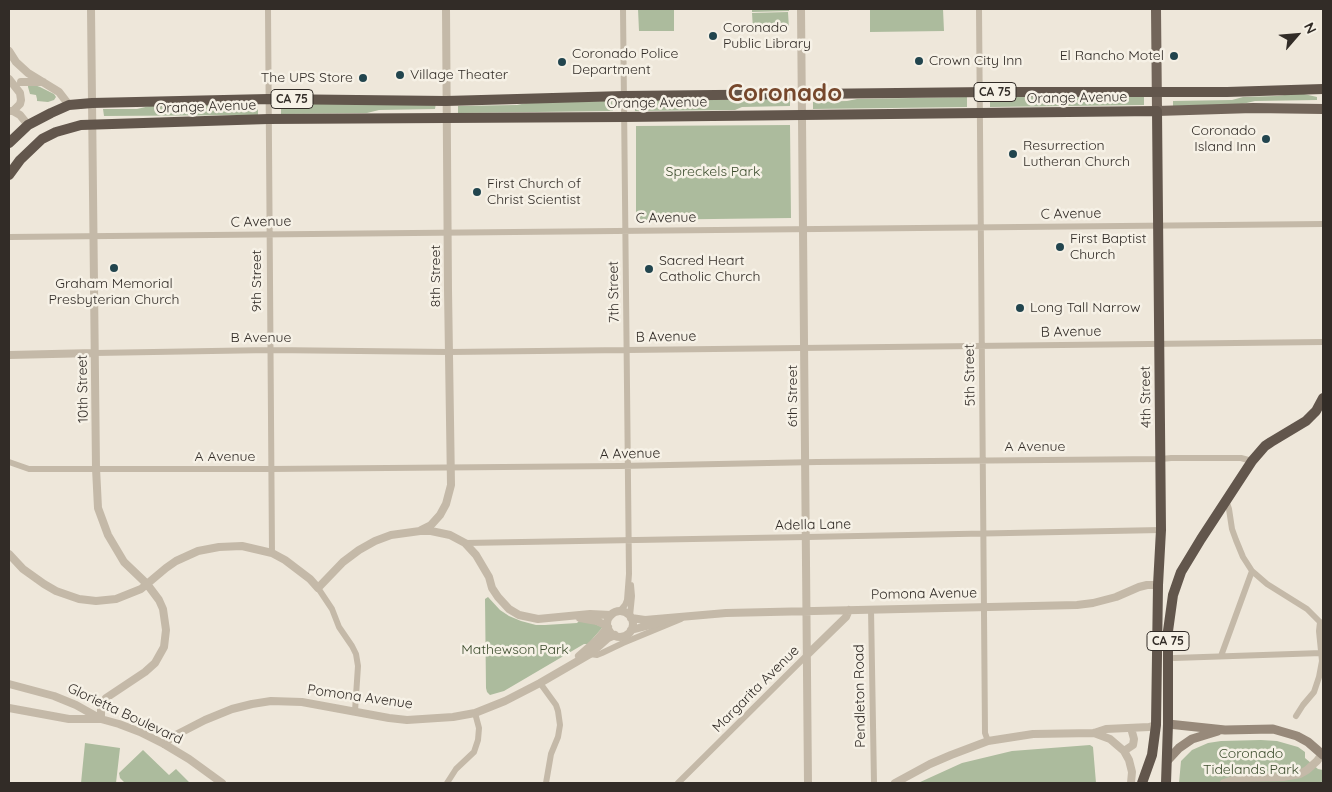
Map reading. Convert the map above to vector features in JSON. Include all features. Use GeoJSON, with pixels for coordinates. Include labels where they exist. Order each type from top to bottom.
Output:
{"type":"FeatureCollection","features":[{"type":"Feature","properties":{"kind":"highway","name":"Orange Avenue"},"geometry":{"type":"LineString","coordinates":[[9,143],[28,125],[51,113],[69,106],[92,103],[268,99],[446,101],[624,96],[979,92],[1227,92],[1323,89]]}},
{"type":"Feature","properties":{"kind":"highway","name":"Orange Avenue"},"geometry":{"type":"LineString","coordinates":[[9,175],[20,160],[42,139],[56,132],[92,124],[268,119],[1157,111]]}},
{"type":"Feature","properties":{"kind":"highway","name":"4th Street"},"geometry":{"type":"LineString","coordinates":[[1142,783],[1152,755],[1156,725],[1158,586],[1161,530],[1157,111]]}},
{"type":"Feature","properties":{"kind":"highway","name":"CA 75"},"geometry":{"type":"LineString","coordinates":[[1166,783],[1168,631],[1173,595],[1181,572],[1252,460],[1265,446],[1306,420],[1322,403]]}},
{"type":"Feature","properties":{"kind":"main road","name":"4th Street"},"geometry":{"type":"LineString","coordinates":[[1156,9],[1157,111]]}},
{"type":"Feature","properties":{"kind":"main road","name":"Orange Avenue"},"geometry":{"type":"LineString","coordinates":[[1157,111],[1323,108]]}},
{"type":"Feature","properties":{"kind":"main road"},"geometry":{"type":"LineString","coordinates":[[1168,724],[1225,730],[1273,729],[1297,736],[1323,754]]}},
{"type":"Feature","properties":{"kind":"main road"},"geometry":{"type":"LineString","coordinates":[[1167,761],[1179,748],[1192,739],[1225,730]]}},
{"type":"Feature","properties":{"kind":"street","name":"10th Street"},"geometry":{"type":"LineString","coordinates":[[91,9],[98,508],[108,535],[124,562],[147,584],[159,600],[163,609],[166,630],[164,647],[155,663],[145,672],[106,698],[101,705],[101,719]]}},
{"type":"Feature","properties":{"kind":"street","name":"9th Street"},"geometry":{"type":"LineString","coordinates":[[268,9],[272,553]]}},
{"type":"Feature","properties":{"kind":"street","name":"8th Street"},"geometry":{"type":"LineString","coordinates":[[420,531],[433,524],[440,515],[446,504],[451,485],[446,9]]}},
{"type":"Feature","properties":{"kind":"street","name":"7th Street"},"geometry":{"type":"LineString","coordinates":[[620,611],[625,605],[629,574],[623,9]]}},
{"type":"Feature","properties":{"kind":"street","name":"6th Street"},"geometry":{"type":"LineString","coordinates":[[801,9],[808,611],[808,783]]}},
{"type":"Feature","properties":{"kind":"street","name":"5th Street"},"geometry":{"type":"LineString","coordinates":[[978,9],[985,732],[988,742]]}},
{"type":"Feature","properties":{"kind":"street"},"geometry":{"type":"LineString","coordinates":[[9,51],[16,62],[28,73],[59,92],[69,106]]}},
{"type":"Feature","properties":{"kind":"street"},"geometry":{"type":"LineString","coordinates":[[14,82],[28,73]]}},
{"type":"Feature","properties":{"kind":"street"},"geometry":{"type":"LineString","coordinates":[[14,82],[43,82]]}},
{"type":"Feature","properties":{"kind":"street"},"geometry":{"type":"LineString","coordinates":[[14,82],[20,93],[21,100],[20,104],[11,111],[20,115],[28,125]]}},
{"type":"Feature","properties":{"kind":"street","name":"C Avenue"},"geometry":{"type":"LineString","coordinates":[[9,237],[1323,224]]}},
{"type":"Feature","properties":{"kind":"street","name":"B Avenue"},"geometry":{"type":"LineString","coordinates":[[9,356],[270,350],[449,352],[1323,342]]}},
{"type":"Feature","properties":{"kind":"street","name":"A Avenue"},"geometry":{"type":"LineString","coordinates":[[9,462],[29,469],[271,469],[1170,458],[1241,458],[1252,460]]}},
{"type":"Feature","properties":{"kind":"street"},"geometry":{"type":"LineString","coordinates":[[1226,500],[1236,540],[1243,557],[1252,571],[1267,584],[1307,609],[1322,623],[1319,631],[1322,653],[1320,677],[1314,692],[1296,716]]}},
{"type":"Feature","properties":{"kind":"street","name":"Adella Lane"},"geometry":{"type":"LineString","coordinates":[[465,543],[1161,530]]}},
{"type":"Feature","properties":{"kind":"street"},"geometry":{"type":"LineString","coordinates":[[318,588],[343,562],[375,541],[390,535],[431,531],[450,535],[465,543],[476,555],[498,597],[508,609],[519,615],[538,619],[590,614],[611,615]]}},
{"type":"Feature","properties":{"kind":"street"},"geometry":{"type":"LineString","coordinates":[[9,554],[23,569],[56,591],[79,599],[96,601],[116,599],[141,589],[166,568],[198,551],[219,547],[242,546],[272,553],[292,565],[318,588],[332,609],[339,627],[352,646],[356,654],[358,666],[354,711]]}},
{"type":"Feature","properties":{"kind":"street"},"geometry":{"type":"LineString","coordinates":[[1221,656],[1252,571]]}},
{"type":"Feature","properties":{"kind":"street","name":"7th Street"},"geometry":{"type":"LineString","coordinates":[[629,574],[632,596],[631,617]]}},
{"type":"Feature","properties":{"kind":"street","name":"Pomona Avenue"},"geometry":{"type":"LineString","coordinates":[[620,611],[631,617],[645,620],[726,613],[1078,605],[1116,597],[1147,585],[1158,586]]}},
{"type":"Feature","properties":{"kind":"street","name":"Pendleton Road"},"geometry":{"type":"LineString","coordinates":[[871,609],[874,783]]}},
{"type":"Feature","properties":{"kind":"street","name":"Margarita Avenue"},"geometry":{"type":"LineString","coordinates":[[678,783],[846,617],[848,610]]}},
{"type":"Feature","properties":{"kind":"street"},"geometry":{"type":"LineString","coordinates":[[620,611],[611,615],[608,620],[608,627],[610,632],[621,636],[631,630],[688,616]]}},
{"type":"Feature","properties":{"kind":"street"},"geometry":{"type":"LineString","coordinates":[[573,616],[596,621],[608,627]]}},
{"type":"Feature","properties":{"kind":"street","name":"Pomona Avenue"},"geometry":{"type":"LineString","coordinates":[[164,744],[170,738],[232,709],[271,701],[302,702],[408,720],[453,717],[475,713],[505,701],[590,654],[599,654],[688,616]]}},
{"type":"Feature","properties":{"kind":"street"},"geometry":{"type":"LineString","coordinates":[[631,617],[631,630]]}},
{"type":"Feature","properties":{"kind":"street"},"geometry":{"type":"LineString","coordinates":[[571,664],[608,627]]}},
{"type":"Feature","properties":{"kind":"street"},"geometry":{"type":"LineString","coordinates":[[590,654],[608,638],[615,635]]}},
{"type":"Feature","properties":{"kind":"street"},"geometry":{"type":"LineString","coordinates":[[1174,658],[1322,653]]}},
{"type":"Feature","properties":{"kind":"street"},"geometry":{"type":"LineString","coordinates":[[540,683],[556,705],[560,725],[551,754],[546,783]]}},
{"type":"Feature","properties":{"kind":"street","name":"Glorietta Boulevard"},"geometry":{"type":"LineString","coordinates":[[9,684],[76,705],[101,719],[133,730],[164,744],[189,759],[222,783]]}},
{"type":"Feature","properties":{"kind":"street"},"geometry":{"type":"LineString","coordinates":[[9,708],[70,719],[101,719]]}},
{"type":"Feature","properties":{"kind":"street"},"geometry":{"type":"LineString","coordinates":[[447,783],[456,769],[474,752],[479,728],[475,713]]}},
{"type":"Feature","properties":{"kind":"street"},"geometry":{"type":"LineString","coordinates":[[895,783],[930,764],[988,742],[1033,734],[1094,733],[1106,729],[1149,728],[1156,725]]}},
{"type":"Feature","properties":{"kind":"street"},"geometry":{"type":"LineString","coordinates":[[1124,751],[1133,745],[1134,739],[1131,728]]}},
{"type":"Feature","properties":{"kind":"street"},"geometry":{"type":"LineString","coordinates":[[1094,733],[1110,739],[1124,751],[1132,772],[1131,783]]}},
{"type":"Feature","properties":{"kind":"street"},"geometry":{"type":"LineString","coordinates":[[1224,783],[1239,778],[1283,777],[1300,774],[1312,766],[1323,754]]}},
{"type":"Feature","properties":{"kind":"green space"},"geometry":{"type":"Polygon","coordinates":[[[638,9],[674,9],[674,31],[639,31],[638,9]]]}},
{"type":"Feature","properties":{"kind":"green space"},"geometry":{"type":"Polygon","coordinates":[[[752,9],[789,9],[789,11],[752,12],[752,9]]]}},
{"type":"Feature","properties":{"kind":"green space"},"geometry":{"type":"Polygon","coordinates":[[[870,9],[943,9],[944,31],[870,32],[870,9]]]}},
{"type":"Feature","properties":{"kind":"green space"},"geometry":{"type":"Polygon","coordinates":[[[788,12],[789,29],[753,29],[752,13],[788,12]]]}},
{"type":"Feature","properties":{"kind":"green space"},"geometry":{"type":"Polygon","coordinates":[[[32,84],[54,94],[56,97],[48,102],[37,101],[36,95],[30,94],[28,85],[32,84]]]}},
{"type":"Feature","properties":{"kind":"green space"},"geometry":{"type":"Polygon","coordinates":[[[1292,94],[1317,97],[1317,100],[1255,101],[1238,105],[1173,106],[1173,101],[1232,100],[1243,97],[1292,94]]]}},
{"type":"Feature","properties":{"kind":"green space"},"geometry":{"type":"Polygon","coordinates":[[[1144,96],[1144,105],[990,107],[990,97],[1144,96]]]}},
{"type":"Feature","properties":{"kind":"green space"},"geometry":{"type":"Polygon","coordinates":[[[967,97],[967,107],[813,109],[813,102],[857,99],[967,97]]]}},
{"type":"Feature","properties":{"kind":"green space"},"geometry":{"type":"Polygon","coordinates":[[[790,99],[790,106],[742,107],[735,110],[635,111],[635,100],[790,99]]]}},
{"type":"Feature","properties":{"kind":"green space"},"geometry":{"type":"Polygon","coordinates":[[[612,101],[613,111],[458,113],[458,106],[517,105],[531,102],[612,101]]]}},
{"type":"Feature","properties":{"kind":"green space"},"geometry":{"type":"Polygon","coordinates":[[[436,103],[435,109],[379,110],[367,113],[281,114],[281,104],[436,103]]]}},
{"type":"Feature","properties":{"kind":"green space"},"geometry":{"type":"Polygon","coordinates":[[[258,104],[258,115],[104,116],[103,109],[137,109],[154,105],[258,104]]]}},
{"type":"Feature","properties":{"kind":"green space","name":"Spreckels Park"},"geometry":{"type":"Polygon","coordinates":[[[790,125],[791,218],[636,220],[636,126],[790,125]]]}},
{"type":"Feature","properties":{"kind":"green space","name":"Mathewson Park"},"geometry":{"type":"Polygon","coordinates":[[[488,597],[500,610],[521,621],[545,625],[577,623],[579,621],[590,622],[602,628],[588,644],[584,644],[504,691],[490,695],[486,688],[485,599],[488,597]]]}},
{"type":"Feature","properties":{"kind":"green space","name":"Coronado Tidelands Park"},"geometry":{"type":"Polygon","coordinates":[[[1221,741],[1277,741],[1298,747],[1305,752],[1305,758],[1318,769],[1323,770],[1323,783],[1179,783],[1181,761],[1192,750],[1208,743],[1221,741]]]}},
{"type":"Feature","properties":{"kind":"green space"},"geometry":{"type":"Polygon","coordinates":[[[85,743],[120,748],[116,783],[81,783],[85,743]]]}},
{"type":"Feature","properties":{"kind":"green space"},"geometry":{"type":"Polygon","coordinates":[[[1090,745],[1093,747],[1096,783],[918,783],[962,763],[1012,751],[1090,745]]]}},
{"type":"Feature","properties":{"kind":"green space"},"geometry":{"type":"Polygon","coordinates":[[[143,750],[169,775],[176,769],[190,783],[125,783],[120,778],[119,773],[143,750]]]}},
{"type":"Feature","properties":{"kind":"place","name":"Coronado Public Library"},"geometry":{"type":"Point","coordinates":[713,36]}},
{"type":"Feature","properties":{"kind":"place","name":"El Rancho Motel"},"geometry":{"type":"Point","coordinates":[1174,56]}},
{"type":"Feature","properties":{"kind":"place","name":"Crown City Inn"},"geometry":{"type":"Point","coordinates":[919,61]}},
{"type":"Feature","properties":{"kind":"place","name":"Coronado Police Department"},"geometry":{"type":"Point","coordinates":[562,62]}},
{"type":"Feature","properties":{"kind":"place","name":"Village Theater"},"geometry":{"type":"Point","coordinates":[400,75]}},
{"type":"Feature","properties":{"kind":"place","name":"The UPS Store"},"geometry":{"type":"Point","coordinates":[363,78]}},
{"type":"Feature","properties":{"kind":"place","name":"Coronado Island Inn"},"geometry":{"type":"Point","coordinates":[1266,139]}},
{"type":"Feature","properties":{"kind":"place","name":"Resurrection Lutheran Church"},"geometry":{"type":"Point","coordinates":[1013,154]}},
{"type":"Feature","properties":{"kind":"place","name":"First Church of Christ Scientist"},"geometry":{"type":"Point","coordinates":[477,192]}},
{"type":"Feature","properties":{"kind":"place","name":"First Baptist Church"},"geometry":{"type":"Point","coordinates":[1060,247]}},
{"type":"Feature","properties":{"kind":"place","name":"Graham Memorial Presbyterian Church"},"geometry":{"type":"Point","coordinates":[114,268]}},
{"type":"Feature","properties":{"kind":"place","name":"Sacred Heart Catholic Church"},"geometry":{"type":"Point","coordinates":[649,269]}},
{"type":"Feature","properties":{"kind":"place","name":"Long Tall Narrow"},"geometry":{"type":"Point","coordinates":[1020,308]}},
{"type":"Feature","properties":{"kind":"district","name":"Coronado"},"geometry":{"type":"Point","coordinates":[785,94]}}]}
